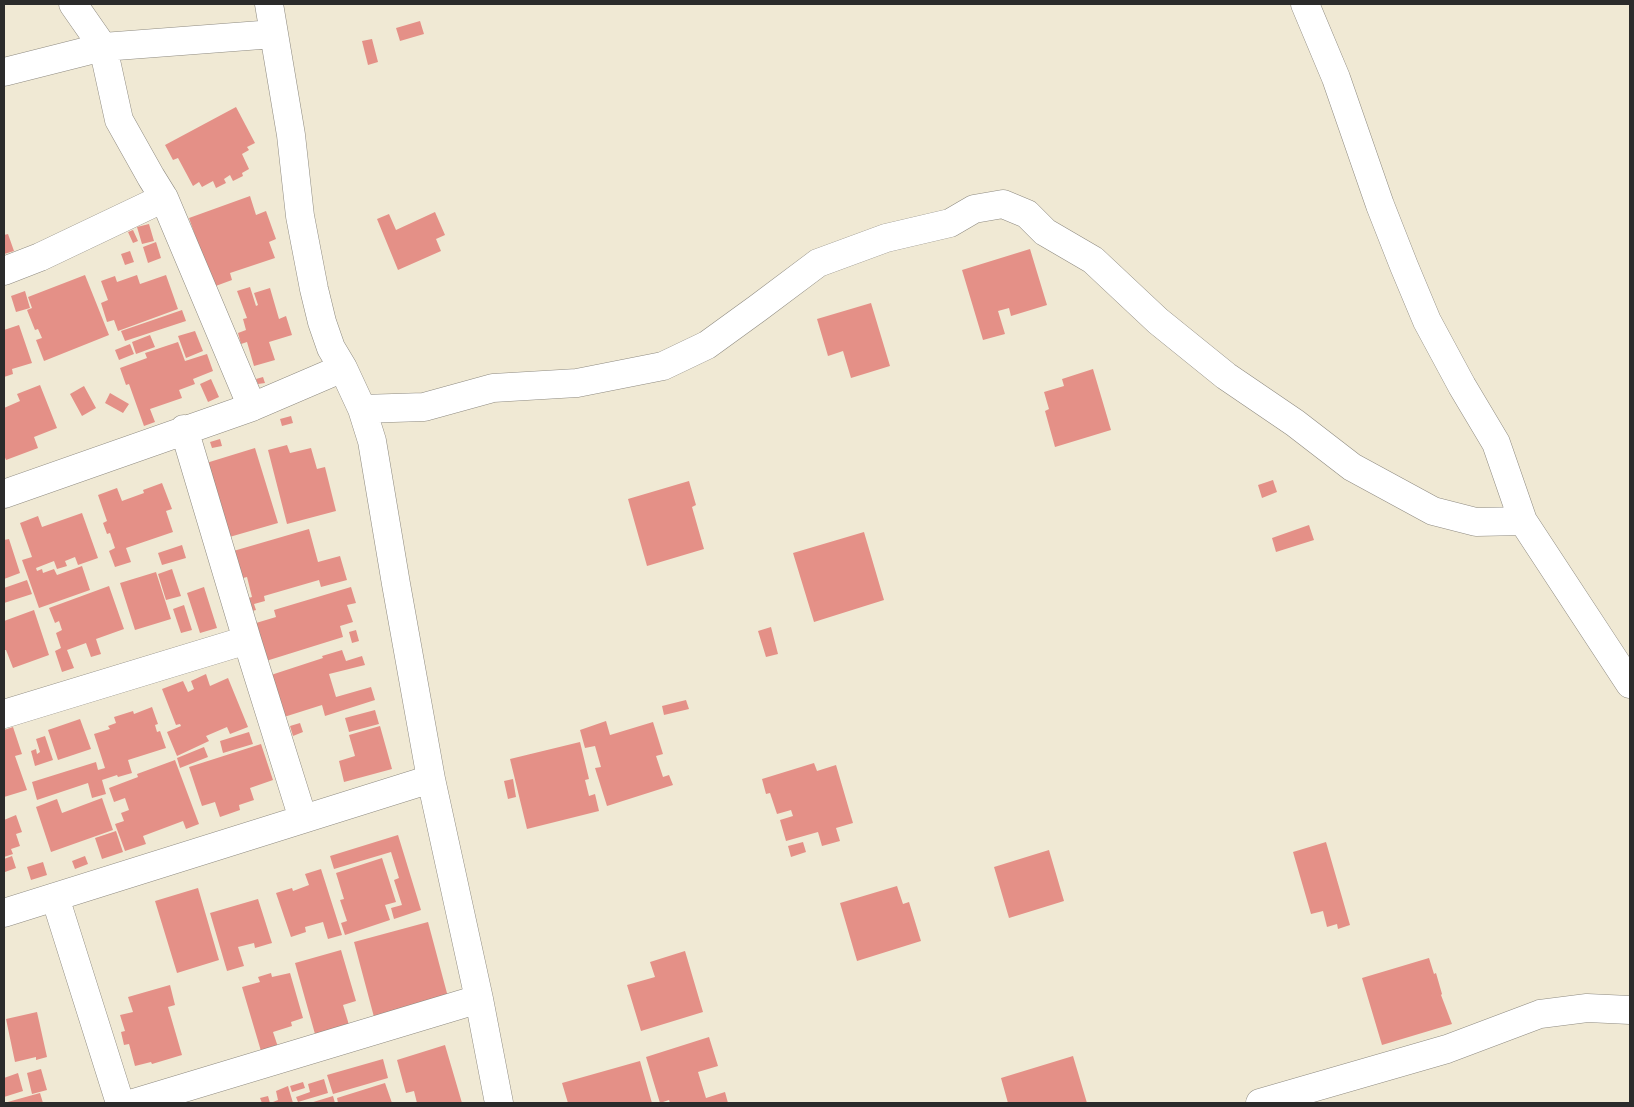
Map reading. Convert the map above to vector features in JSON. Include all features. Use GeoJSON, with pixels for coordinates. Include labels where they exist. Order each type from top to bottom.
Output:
{"type":"FeatureCollection","features":[{"type":"Feature","properties":{"kind":"street"},"geometry":{"type":"LineString","coordinates":[[73,4],[103,47],[119,120],[150,178],[164,198],[252,407]]}},
{"type":"Feature","properties":{"kind":"street"},"geometry":{"type":"LineString","coordinates":[[269,4],[291,135],[300,216],[314,289],[330,348],[343,368],[362,409],[372,441],[431,780],[479,999],[499,1103]]}},
{"type":"Feature","properties":{"kind":"street"},"geometry":{"type":"LineString","coordinates":[[1305,4],[1336,78],[1380,205],[1427,321],[1496,443],[1523,521],[1630,684]]}},
{"type":"Feature","properties":{"kind":"street"},"geometry":{"type":"LineString","coordinates":[[4,72],[103,47],[274,34]]}},
{"type":"Feature","properties":{"kind":"street"},"geometry":{"type":"LineString","coordinates":[[4,271],[164,198]]}},
{"type":"Feature","properties":{"kind":"street"},"geometry":{"type":"LineString","coordinates":[[362,409],[424,407],[492,388],[577,383],[663,366],[707,345],[818,262],[886,238],[950,223],[974,210],[1003,204],[1027,214],[1045,232],[1093,260],[1158,321],[1226,376],[1295,423],[1352,467],[1433,511],[1476,522],[1523,521]]}},
{"type":"Feature","properties":{"kind":"street"},"geometry":{"type":"LineString","coordinates":[[4,494],[252,407],[343,368]]}},
{"type":"Feature","properties":{"kind":"street"},"geometry":{"type":"LineString","coordinates":[[184,430],[303,818]]}},
{"type":"Feature","properties":{"kind":"street"},"geometry":{"type":"LineString","coordinates":[[4,714],[247,640]]}},
{"type":"Feature","properties":{"kind":"street"},"geometry":{"type":"LineString","coordinates":[[4,913],[303,818],[431,780]]}},
{"type":"Feature","properties":{"kind":"street"},"geometry":{"type":"LineString","coordinates":[[55,897],[120,1103]]}},
{"type":"Feature","properties":{"kind":"street"},"geometry":{"type":"LineString","coordinates":[[134,1103],[479,999]]}},
{"type":"Feature","properties":{"kind":"street"},"geometry":{"type":"LineString","coordinates":[[1260,1103],[1447,1049],[1540,1014],[1586,1008],[1630,1010]]}},
{"type":"Feature","properties":{"kind":"building"},"geometry":{"type":"Polygon","coordinates":[[[420,21],[424,34],[400,41],[396,28],[420,21]]]}},
{"type":"Feature","properties":{"kind":"building"},"geometry":{"type":"Polygon","coordinates":[[[372,39],[378,62],[368,65],[362,41],[372,39]]]}},
{"type":"Feature","properties":{"kind":"building"},"geometry":{"type":"Polygon","coordinates":[[[236,107],[255,143],[247,147],[249,150],[242,154],[249,169],[242,173],[243,176],[233,181],[230,175],[224,179],[226,183],[216,188],[213,181],[202,187],[199,182],[193,186],[178,158],[173,160],[165,145],[236,107]]]}},
{"type":"Feature","properties":{"kind":"building"},"geometry":{"type":"Polygon","coordinates":[[[250,196],[256,215],[266,211],[276,239],[269,242],[275,258],[230,273],[232,280],[213,287],[189,218],[250,196]]]}},
{"type":"Feature","properties":{"kind":"building"},"geometry":{"type":"Polygon","coordinates":[[[435,212],[445,235],[436,239],[441,251],[398,270],[377,219],[389,214],[396,230],[435,212]]]}},
{"type":"Feature","properties":{"kind":"building"},"geometry":{"type":"Polygon","coordinates":[[[149,224],[154,241],[142,244],[137,227],[149,224]]]}},
{"type":"Feature","properties":{"kind":"building"},"geometry":{"type":"Polygon","coordinates":[[[133,230],[138,241],[133,243],[128,232],[133,230]]]}},
{"type":"Feature","properties":{"kind":"building"},"geometry":{"type":"Polygon","coordinates":[[[8,234],[14,251],[4,254],[4,235],[8,234]]]}},
{"type":"Feature","properties":{"kind":"building"},"geometry":{"type":"Polygon","coordinates":[[[156,242],[161,258],[148,263],[143,247],[156,242]]]}},
{"type":"Feature","properties":{"kind":"building"},"geometry":{"type":"Polygon","coordinates":[[[1030,249],[1047,305],[1011,316],[1009,308],[998,311],[1005,334],[983,340],[962,270],[1030,249]]]}},
{"type":"Feature","properties":{"kind":"building"},"geometry":{"type":"Polygon","coordinates":[[[130,251],[134,262],[125,265],[121,254],[130,251]]]}},
{"type":"Feature","properties":{"kind":"building"},"geometry":{"type":"Polygon","coordinates":[[[85,275],[109,335],[44,361],[36,340],[42,338],[38,329],[35,330],[27,310],[32,308],[28,297],[85,275]]]}},
{"type":"Feature","properties":{"kind":"building"},"geometry":{"type":"Polygon","coordinates":[[[137,275],[140,284],[166,275],[178,309],[118,331],[114,320],[107,322],[101,303],[108,300],[101,281],[115,276],[117,282],[137,275]]]}},
{"type":"Feature","properties":{"kind":"building"},"geometry":{"type":"Polygon","coordinates":[[[250,287],[256,306],[258,305],[254,293],[270,288],[279,319],[286,316],[292,335],[269,342],[275,360],[254,366],[247,342],[241,344],[238,333],[246,330],[243,319],[247,318],[237,291],[250,287]]]}},
{"type":"Feature","properties":{"kind":"building"},"geometry":{"type":"Polygon","coordinates":[[[25,291],[30,308],[16,312],[11,296],[25,291]]]}},
{"type":"Feature","properties":{"kind":"building"},"geometry":{"type":"Polygon","coordinates":[[[871,303],[890,366],[851,378],[843,351],[828,356],[817,319],[871,303]]]}},
{"type":"Feature","properties":{"kind":"building"},"geometry":{"type":"Polygon","coordinates":[[[182,310],[186,321],[125,341],[121,331],[182,310]]]}},
{"type":"Feature","properties":{"kind":"building"},"geometry":{"type":"Polygon","coordinates":[[[19,325],[32,363],[12,369],[13,374],[4,377],[4,330],[19,325]]]}},
{"type":"Feature","properties":{"kind":"building"},"geometry":{"type":"Polygon","coordinates":[[[195,331],[203,351],[186,358],[178,336],[195,331]]]}},
{"type":"Feature","properties":{"kind":"building"},"geometry":{"type":"Polygon","coordinates":[[[150,335],[155,347],[136,354],[132,342],[150,335]]]}},
{"type":"Feature","properties":{"kind":"building"},"geometry":{"type":"Polygon","coordinates":[[[178,342],[185,361],[207,354],[213,371],[193,379],[195,384],[179,390],[182,398],[150,409],[155,422],[144,426],[129,384],[126,385],[120,368],[147,358],[145,353],[178,342]]]}},
{"type":"Feature","properties":{"kind":"building"},"geometry":{"type":"Polygon","coordinates":[[[130,344],[134,354],[119,360],[115,350],[130,344]]]}},
{"type":"Feature","properties":{"kind":"building"},"geometry":{"type":"Polygon","coordinates":[[[1093,369],[1111,430],[1055,447],[1045,411],[1049,409],[1044,392],[1064,386],[1062,379],[1093,369]]]}},
{"type":"Feature","properties":{"kind":"building"},"geometry":{"type":"Polygon","coordinates":[[[263,377],[265,383],[258,384],[256,379],[263,377]]]}},
{"type":"Feature","properties":{"kind":"building"},"geometry":{"type":"Polygon","coordinates":[[[211,379],[219,397],[208,402],[200,384],[211,379]]]}},
{"type":"Feature","properties":{"kind":"building"},"geometry":{"type":"Polygon","coordinates":[[[40,385],[57,428],[34,437],[38,448],[6,460],[4,455],[4,408],[20,401],[17,394],[40,385]]]}},
{"type":"Feature","properties":{"kind":"building"},"geometry":{"type":"Polygon","coordinates":[[[84,386],[96,408],[82,416],[70,394],[84,386]]]}},
{"type":"Feature","properties":{"kind":"building"},"geometry":{"type":"Polygon","coordinates":[[[110,393],[129,404],[123,413],[105,403],[110,393]]]}},
{"type":"Feature","properties":{"kind":"building"},"geometry":{"type":"Polygon","coordinates":[[[291,416],[293,423],[282,426],[280,419],[291,416]]]}},
{"type":"Feature","properties":{"kind":"building"},"geometry":{"type":"Polygon","coordinates":[[[220,439],[222,446],[212,448],[210,442],[220,439]]]}},
{"type":"Feature","properties":{"kind":"building"},"geometry":{"type":"Polygon","coordinates":[[[287,445],[290,453],[311,448],[317,469],[325,467],[336,511],[287,524],[268,450],[287,445]]]}},
{"type":"Feature","properties":{"kind":"building"},"geometry":{"type":"Polygon","coordinates":[[[255,448],[278,523],[226,538],[203,464],[255,448]]]}},
{"type":"Feature","properties":{"kind":"building"},"geometry":{"type":"Polygon","coordinates":[[[1273,480],[1277,492],[1262,498],[1258,485],[1273,480]]]}},
{"type":"Feature","properties":{"kind":"building"},"geometry":{"type":"Polygon","coordinates":[[[689,481],[696,505],[692,507],[704,549],[647,566],[628,499],[689,481]]]}},
{"type":"Feature","properties":{"kind":"building"},"geometry":{"type":"Polygon","coordinates":[[[162,483],[172,509],[166,511],[173,532],[126,548],[131,562],[115,567],[109,551],[115,548],[110,533],[107,534],[103,523],[107,521],[98,495],[117,488],[122,501],[144,493],[143,490],[162,483]]]}},
{"type":"Feature","properties":{"kind":"building"},"geometry":{"type":"Polygon","coordinates":[[[82,513],[98,558],[78,565],[75,557],[65,561],[67,566],[57,569],[54,561],[36,568],[37,571],[42,569],[43,573],[54,569],[57,575],[82,566],[90,590],[39,608],[22,560],[32,557],[20,523],[38,516],[42,527],[82,513]]]}},
{"type":"Feature","properties":{"kind":"building"},"geometry":{"type":"Polygon","coordinates":[[[1309,525],[1314,540],[1276,552],[1272,538],[1309,525]]]}},
{"type":"Feature","properties":{"kind":"building"},"geometry":{"type":"Polygon","coordinates":[[[309,529],[318,562],[340,556],[347,580],[321,587],[319,580],[264,596],[265,601],[254,604],[256,610],[248,612],[245,599],[252,597],[247,577],[243,578],[238,564],[230,552],[309,529]]]}},
{"type":"Feature","properties":{"kind":"building"},"geometry":{"type":"Polygon","coordinates":[[[864,532],[884,600],[814,622],[793,553],[864,532]]]}},
{"type":"Feature","properties":{"kind":"building"},"geometry":{"type":"Polygon","coordinates":[[[9,539],[20,573],[4,579],[4,540],[9,539]]]}},
{"type":"Feature","properties":{"kind":"building"},"geometry":{"type":"Polygon","coordinates":[[[182,545],[186,558],[162,565],[158,553],[182,545]]]}},
{"type":"Feature","properties":{"kind":"building"},"geometry":{"type":"Polygon","coordinates":[[[172,569],[181,596],[166,600],[158,574],[172,569]]]}},
{"type":"Feature","properties":{"kind":"building"},"geometry":{"type":"Polygon","coordinates":[[[156,572],[171,619],[135,630],[120,583],[156,572]]]}},
{"type":"Feature","properties":{"kind":"building"},"geometry":{"type":"Polygon","coordinates":[[[27,580],[32,594],[4,603],[4,588],[27,580]]]}},
{"type":"Feature","properties":{"kind":"building"},"geometry":{"type":"Polygon","coordinates":[[[109,586],[124,629],[96,639],[101,654],[91,657],[86,643],[67,650],[74,668],[62,672],[55,651],[61,648],[56,633],[62,630],[59,621],[55,623],[49,608],[109,586]]]}},
{"type":"Feature","properties":{"kind":"building"},"geometry":{"type":"Polygon","coordinates":[[[204,587],[217,628],[200,633],[187,593],[204,587]]]}},
{"type":"Feature","properties":{"kind":"building"},"geometry":{"type":"Polygon","coordinates":[[[351,587],[356,603],[347,605],[353,622],[340,626],[343,637],[266,661],[256,623],[276,617],[274,610],[351,587]]]}},
{"type":"Feature","properties":{"kind":"building"},"geometry":{"type":"Polygon","coordinates":[[[184,605],[192,630],[181,633],[173,609],[184,605]]]}},
{"type":"Feature","properties":{"kind":"building"},"geometry":{"type":"Polygon","coordinates":[[[34,610],[49,655],[13,668],[6,650],[4,650],[4,621],[34,610]]]}},
{"type":"Feature","properties":{"kind":"building"},"geometry":{"type":"Polygon","coordinates":[[[771,627],[778,654],[766,657],[758,631],[771,627]]]}},
{"type":"Feature","properties":{"kind":"building"},"geometry":{"type":"Polygon","coordinates":[[[356,630],[359,641],[352,643],[349,632],[356,630]]]}},
{"type":"Feature","properties":{"kind":"building"},"geometry":{"type":"Polygon","coordinates":[[[342,650],[346,661],[362,656],[365,665],[329,674],[336,697],[371,687],[375,700],[325,716],[322,705],[284,717],[271,675],[342,650]]]}},
{"type":"Feature","properties":{"kind":"building"},"geometry":{"type":"Polygon","coordinates":[[[206,674],[210,686],[228,678],[248,727],[230,734],[227,727],[206,736],[209,741],[177,756],[167,732],[181,726],[180,724],[176,725],[162,689],[183,681],[188,692],[194,689],[191,681],[206,674]]]}},
{"type":"Feature","properties":{"kind":"building"},"geometry":{"type":"Polygon","coordinates":[[[686,700],[689,709],[664,715],[662,706],[686,700]]]}},
{"type":"Feature","properties":{"kind":"building"},"geometry":{"type":"Polygon","coordinates":[[[152,707],[158,724],[155,725],[157,732],[160,731],[166,748],[128,760],[132,773],[102,780],[106,794],[92,798],[88,783],[37,800],[32,782],[96,762],[98,770],[105,768],[94,734],[110,729],[108,726],[116,723],[114,717],[133,711],[134,714],[152,707]]]}},
{"type":"Feature","properties":{"kind":"building"},"geometry":{"type":"Polygon","coordinates":[[[375,710],[379,724],[349,732],[345,718],[375,710]]]}},
{"type":"Feature","properties":{"kind":"building"},"geometry":{"type":"Polygon","coordinates":[[[80,719],[91,749],[58,760],[48,730],[80,719]]]}},
{"type":"Feature","properties":{"kind":"building"},"geometry":{"type":"Polygon","coordinates":[[[606,721],[610,735],[653,722],[663,754],[656,756],[663,777],[669,775],[673,785],[607,806],[595,768],[601,767],[595,746],[585,748],[580,730],[606,721]]]}},
{"type":"Feature","properties":{"kind":"building"},"geometry":{"type":"Polygon","coordinates":[[[300,723],[303,732],[293,736],[290,726],[300,723]]]}},
{"type":"Feature","properties":{"kind":"building"},"geometry":{"type":"Polygon","coordinates":[[[380,726],[392,769],[344,782],[339,761],[355,756],[349,735],[380,726]]]}},
{"type":"Feature","properties":{"kind":"building"},"geometry":{"type":"Polygon","coordinates":[[[13,727],[22,754],[15,756],[27,790],[4,797],[4,730],[13,727]]]}},
{"type":"Feature","properties":{"kind":"building"},"geometry":{"type":"Polygon","coordinates":[[[249,732],[253,744],[223,753],[220,741],[249,732]]]}},
{"type":"Feature","properties":{"kind":"building"},"geometry":{"type":"Polygon","coordinates":[[[45,736],[53,760],[35,766],[31,751],[36,749],[37,754],[40,752],[36,739],[45,736]]]}},
{"type":"Feature","properties":{"kind":"building"},"geometry":{"type":"Polygon","coordinates":[[[580,742],[589,779],[585,780],[589,796],[595,794],[599,811],[527,829],[510,759],[580,742]]]}},
{"type":"Feature","properties":{"kind":"building"},"geometry":{"type":"Polygon","coordinates":[[[261,744],[273,780],[250,788],[254,800],[239,805],[240,810],[220,817],[215,802],[202,806],[189,767],[261,744]]]}},
{"type":"Feature","properties":{"kind":"building"},"geometry":{"type":"Polygon","coordinates":[[[204,747],[208,757],[180,768],[177,758],[204,747]]]}},
{"type":"Feature","properties":{"kind":"building"},"geometry":{"type":"Polygon","coordinates":[[[175,760],[199,824],[186,829],[183,821],[143,836],[146,844],[125,851],[115,824],[124,821],[121,813],[129,810],[125,798],[114,802],[109,788],[138,777],[137,774],[175,760]]]}},
{"type":"Feature","properties":{"kind":"building"},"geometry":{"type":"Polygon","coordinates":[[[814,763],[817,771],[836,765],[853,823],[836,828],[840,841],[822,846],[818,832],[786,841],[780,820],[793,816],[791,810],[777,814],[770,793],[766,794],[762,779],[814,763]]]}},
{"type":"Feature","properties":{"kind":"building"},"geometry":{"type":"Polygon","coordinates":[[[513,779],[516,797],[508,799],[504,781],[513,779]]]}},
{"type":"Feature","properties":{"kind":"building"},"geometry":{"type":"Polygon","coordinates":[[[102,798],[113,830],[51,852],[36,807],[57,799],[62,813],[102,798]]]}},
{"type":"Feature","properties":{"kind":"building"},"geometry":{"type":"Polygon","coordinates":[[[16,815],[22,832],[16,834],[20,846],[11,849],[13,854],[4,857],[4,820],[16,815]]]}},
{"type":"Feature","properties":{"kind":"building"},"geometry":{"type":"Polygon","coordinates":[[[116,831],[123,852],[102,859],[95,838],[116,831]]]}},
{"type":"Feature","properties":{"kind":"building"},"geometry":{"type":"Polygon","coordinates":[[[398,835],[421,910],[394,919],[391,908],[402,905],[394,880],[399,878],[391,852],[334,869],[330,856],[398,835]]]}},
{"type":"Feature","properties":{"kind":"building"},"geometry":{"type":"Polygon","coordinates":[[[803,842],[806,852],[791,857],[788,846],[803,842]]]}},
{"type":"Feature","properties":{"kind":"building"},"geometry":{"type":"Polygon","coordinates":[[[1326,842],[1350,925],[1338,929],[1337,924],[1327,927],[1323,911],[1311,914],[1293,852],[1326,842]]]}},
{"type":"Feature","properties":{"kind":"building"},"geometry":{"type":"Polygon","coordinates":[[[1049,850],[1064,901],[1009,918],[994,867],[1049,850]]]}},
{"type":"Feature","properties":{"kind":"building"},"geometry":{"type":"Polygon","coordinates":[[[12,856],[16,868],[5,872],[4,859],[12,856]]]}},
{"type":"Feature","properties":{"kind":"building"},"geometry":{"type":"Polygon","coordinates":[[[85,856],[88,864],[75,869],[72,861],[85,856]]]}},
{"type":"Feature","properties":{"kind":"building"},"geometry":{"type":"Polygon","coordinates":[[[382,858],[396,902],[385,905],[390,920],[345,935],[341,923],[347,921],[340,900],[344,899],[336,873],[382,858]]]}},
{"type":"Feature","properties":{"kind":"building"},"geometry":{"type":"Polygon","coordinates":[[[43,862],[47,875],[31,880],[27,867],[43,862]]]}},
{"type":"Feature","properties":{"kind":"building"},"geometry":{"type":"Polygon","coordinates":[[[321,869],[342,935],[328,939],[323,922],[305,927],[306,932],[291,937],[276,893],[292,888],[293,891],[309,885],[305,874],[321,869]]]}},
{"type":"Feature","properties":{"kind":"building"},"geometry":{"type":"Polygon","coordinates":[[[897,886],[903,904],[909,902],[921,941],[857,961],[840,903],[897,886]]]}},
{"type":"Feature","properties":{"kind":"building"},"geometry":{"type":"Polygon","coordinates":[[[198,888],[219,960],[177,973],[155,901],[198,888]]]}},
{"type":"Feature","properties":{"kind":"building"},"geometry":{"type":"Polygon","coordinates":[[[258,899],[272,943],[255,948],[254,943],[238,947],[244,966],[227,971],[210,913],[258,899]]]}},
{"type":"Feature","properties":{"kind":"building"},"geometry":{"type":"Polygon","coordinates":[[[428,922],[448,997],[374,1017],[354,942],[428,922]]]}},
{"type":"Feature","properties":{"kind":"building"},"geometry":{"type":"Polygon","coordinates":[[[341,950],[356,1001],[343,1005],[349,1025],[315,1034],[295,963],[341,950]]]}},
{"type":"Feature","properties":{"kind":"building"},"geometry":{"type":"Polygon","coordinates":[[[685,951],[703,1012],[641,1031],[627,985],[655,977],[650,962],[685,951]]]}},
{"type":"Feature","properties":{"kind":"building"},"geometry":{"type":"Polygon","coordinates":[[[1429,958],[1434,974],[1436,973],[1441,995],[1452,1024],[1382,1045],[1362,978],[1429,958]]]}},
{"type":"Feature","properties":{"kind":"building"},"geometry":{"type":"Polygon","coordinates":[[[271,973],[272,977],[290,973],[303,1018],[291,1022],[292,1026],[273,1032],[278,1047],[261,1051],[242,987],[260,982],[258,977],[271,973]]]}},
{"type":"Feature","properties":{"kind":"building"},"geometry":{"type":"Polygon","coordinates":[[[170,985],[175,1005],[168,1007],[182,1055],[152,1064],[151,1062],[135,1066],[129,1044],[124,1045],[121,1032],[125,1031],[120,1015],[133,1012],[128,997],[170,985]]]}},
{"type":"Feature","properties":{"kind":"building"},"geometry":{"type":"Polygon","coordinates":[[[37,1012],[47,1057],[36,1060],[36,1057],[15,1062],[6,1019],[37,1012]]]}},
{"type":"Feature","properties":{"kind":"building"},"geometry":{"type":"Polygon","coordinates":[[[709,1037],[718,1066],[698,1072],[706,1098],[725,1092],[728,1103],[670,1103],[669,1100],[660,1103],[646,1057],[709,1037]]]}},
{"type":"Feature","properties":{"kind":"building"},"geometry":{"type":"Polygon","coordinates":[[[445,1045],[462,1103],[417,1103],[414,1091],[406,1093],[397,1060],[445,1045]]]}},
{"type":"Feature","properties":{"kind":"building"},"geometry":{"type":"Polygon","coordinates":[[[1073,1056],[1087,1103],[1008,1103],[1001,1078],[1073,1056]]]}},
{"type":"Feature","properties":{"kind":"building"},"geometry":{"type":"Polygon","coordinates":[[[383,1059],[388,1078],[333,1094],[327,1075],[383,1059]]]}},
{"type":"Feature","properties":{"kind":"building"},"geometry":{"type":"Polygon","coordinates":[[[640,1061],[652,1103],[568,1103],[562,1083],[640,1061]]]}},
{"type":"Feature","properties":{"kind":"building"},"geometry":{"type":"Polygon","coordinates":[[[41,1069],[47,1090],[32,1094],[27,1073],[41,1069]]]}},
{"type":"Feature","properties":{"kind":"building"},"geometry":{"type":"Polygon","coordinates":[[[18,1073],[23,1091],[4,1097],[4,1078],[18,1073]]]}},
{"type":"Feature","properties":{"kind":"building"},"geometry":{"type":"Polygon","coordinates":[[[324,1079],[328,1093],[298,1102],[296,1097],[310,1092],[308,1084],[324,1079]]]}},
{"type":"Feature","properties":{"kind":"building"},"geometry":{"type":"Polygon","coordinates":[[[303,1082],[305,1088],[292,1092],[290,1086],[303,1082]]]}},
{"type":"Feature","properties":{"kind":"building"},"geometry":{"type":"Polygon","coordinates":[[[385,1083],[392,1103],[338,1103],[337,1098],[385,1083]]]}},
{"type":"Feature","properties":{"kind":"building"},"geometry":{"type":"Polygon","coordinates":[[[288,1086],[293,1103],[274,1103],[278,1100],[276,1091],[288,1086]]]}},
{"type":"Feature","properties":{"kind":"building"},"geometry":{"type":"Polygon","coordinates":[[[40,1093],[43,1103],[4,1103],[40,1093]]]}},
{"type":"Feature","properties":{"kind":"building"},"geometry":{"type":"Polygon","coordinates":[[[268,1096],[270,1103],[262,1103],[260,1098],[268,1096]]]}},
{"type":"Feature","properties":{"kind":"building"},"geometry":{"type":"Polygon","coordinates":[[[333,1096],[335,1103],[310,1103],[333,1096]]]}}]}
